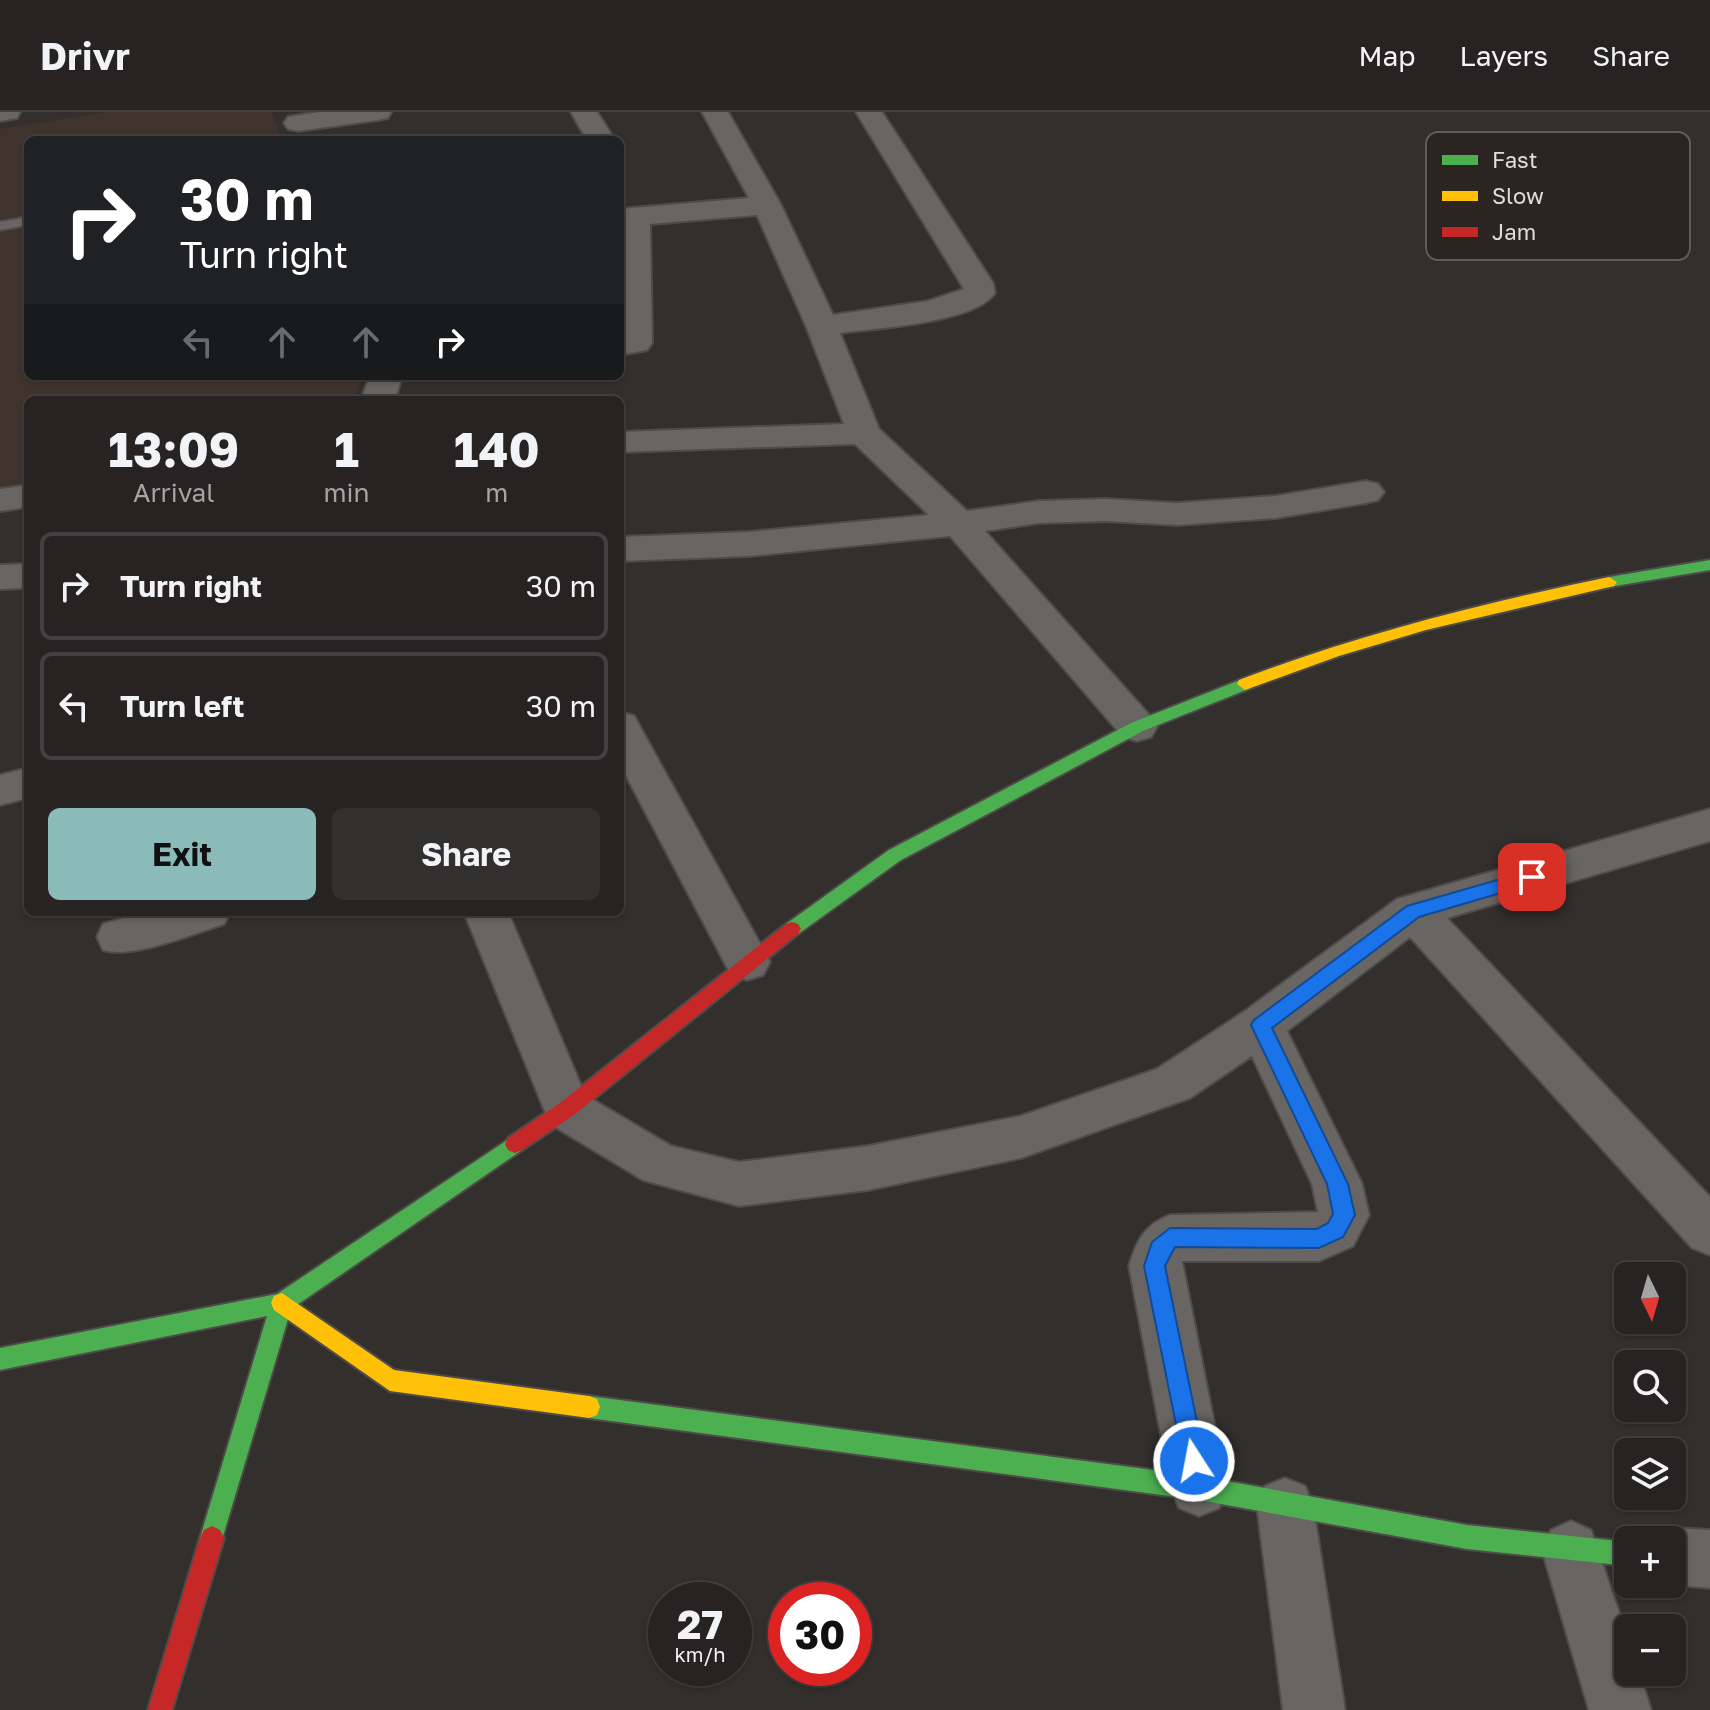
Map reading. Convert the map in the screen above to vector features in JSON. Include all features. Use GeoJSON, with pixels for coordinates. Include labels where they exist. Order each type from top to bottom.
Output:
{"type":"FeatureCollection","features":[{"type":"Feature","properties":{"kind":"street"},"geometry":{"type":"LineString","coordinates":[[0,113],[7,112]]}},
{"type":"Feature","properties":{"kind":"street"},"geometry":{"type":"LineString","coordinates":[[299,125],[378,112]]}},
{"type":"Feature","properties":{"kind":"street"},"geometry":{"type":"LineString","coordinates":[[584,112],[599,136]]}},
{"type":"Feature","properties":{"kind":"street"},"geometry":{"type":"LineString","coordinates":[[715,112],[767,205],[822,326],[864,433],[959,524],[1137,727]]}},
{"type":"Feature","properties":{"kind":"street"},"geometry":{"type":"LineString","coordinates":[[822,326],[942,306],[970,300],[980,293],[978,283],[869,112]]}},
{"type":"Feature","properties":{"kind":"street"},"geometry":{"type":"LineString","coordinates":[[624,344],[636,343],[628,217],[767,205]]}},
{"type":"Feature","properties":{"kind":"street"},"geometry":{"type":"LineString","coordinates":[[624,442],[864,433]]}},
{"type":"Feature","properties":{"kind":"street"},"geometry":{"type":"LineString","coordinates":[[624,549],[749,544],[959,524],[1039,512],[1105,510],[1177,514],[1276,507],[1366,492]]}},
{"type":"Feature","properties":{"kind":"street"},"geometry":{"type":"LineString","coordinates":[[0,500],[24,497]]}},
{"type":"Feature","properties":{"kind":"street"},"geometry":{"type":"LineString","coordinates":[[0,1359],[282,1303],[567,1109],[747,962],[895,855],[1137,727],[1315,656],[1531,598],[1646,574],[1710,565]]}},
{"type":"Feature","properties":{"kind":"street"},"geometry":{"type":"LineString","coordinates":[[0,577],[24,576]]}},
{"type":"Feature","properties":{"kind":"street"},"geometry":{"type":"LineString","coordinates":[[624,733],[747,962]]}},
{"type":"Feature","properties":{"kind":"street"},"geometry":{"type":"LineString","coordinates":[[0,790],[24,784]]}},
{"type":"Feature","properties":{"kind":"street"},"geometry":{"type":"LineString","coordinates":[[488,916],[567,1109],[660,1165],[739,1184],[868,1168],[1021,1137],[1173,1084],[1261,1025],[1413,911],[1710,825]]}},
{"type":"Feature","properties":{"kind":"street"},"geometry":{"type":"LineString","coordinates":[[1413,911],[1710,1232]]}},
{"type":"Feature","properties":{"kind":"street"},"geometry":{"type":"LineString","coordinates":[[119,937],[194,916]]}},
{"type":"Feature","properties":{"kind":"street"},"geometry":{"type":"LineString","coordinates":[[1199,1488],[1155,1266],[1160,1249],[1170,1238],[1319,1238],[1335,1230],[1344,1215],[1337,1184],[1261,1025]]}},
{"type":"Feature","properties":{"kind":"street"},"geometry":{"type":"LineString","coordinates":[[282,1303],[390,1380],[1199,1488],[1285,1506],[1571,1550],[1614,1553]]}},
{"type":"Feature","properties":{"kind":"street"},"geometry":{"type":"LineString","coordinates":[[160,1710],[282,1303]]}},
{"type":"Feature","properties":{"kind":"street"},"geometry":{"type":"LineString","coordinates":[[1285,1506],[1314,1710]]}},
{"type":"Feature","properties":{"kind":"street"},"geometry":{"type":"LineString","coordinates":[[1571,1550],[1620,1710]]}},
{"type":"Feature","properties":{"kind":"street"},"geometry":{"type":"LineString","coordinates":[[1686,1558],[1710,1559]]}},
{"type":"Feature","properties":{"kind":"lane"},"geometry":{"type":"LineString","coordinates":[[0,226],[24,222]]}},
{"type":"Feature","properties":{"kind":"shaded area"},"geometry":{"type":"Polygon","coordinates":[[[105,112],[271,112],[281,136],[24,136],[24,380],[360,380],[355,396],[24,396],[24,489],[0,492],[0,129],[105,112]]]}},
{"type":"Feature","properties":{"kind":"traffic: fast"},"geometry":{"type":"LineString","coordinates":[[1609,582],[1710,565]]}},
{"type":"Feature","properties":{"kind":"traffic: fast"},"geometry":{"type":"LineString","coordinates":[[792,929],[895,855],[1137,727],[1245,684]]}},
{"type":"Feature","properties":{"kind":"traffic: fast"},"geometry":{"type":"LineString","coordinates":[[0,1359],[282,1303],[515,1144]]}},
{"type":"Feature","properties":{"kind":"traffic: fast"},"geometry":{"type":"LineString","coordinates":[[212,1538],[282,1303]]}},
{"type":"Feature","properties":{"kind":"traffic: fast"},"geometry":{"type":"LineString","coordinates":[[589,1407],[1199,1488],[1467,1537],[1614,1553]]}},
{"type":"Feature","properties":{"kind":"traffic: slow"},"geometry":{"type":"LineString","coordinates":[[1245,684],[1334,652],[1425,625],[1609,582]]}},
{"type":"Feature","properties":{"kind":"traffic: slow"},"geometry":{"type":"LineString","coordinates":[[282,1303],[390,1380],[589,1407]]}},
{"type":"Feature","properties":{"kind":"traffic: jam"},"geometry":{"type":"LineString","coordinates":[[515,1144],[567,1109],[792,929]]}},
{"type":"Feature","properties":{"kind":"traffic: jam"},"geometry":{"type":"LineString","coordinates":[[160,1710],[212,1538]]}},
{"type":"Feature","properties":{"kind":"route"},"geometry":{"type":"LineString","coordinates":[[1194,1461],[1155,1266],[1160,1249],[1170,1238],[1319,1238],[1335,1230],[1344,1215],[1337,1184],[1261,1025],[1413,911],[1532,877]]}}]}
